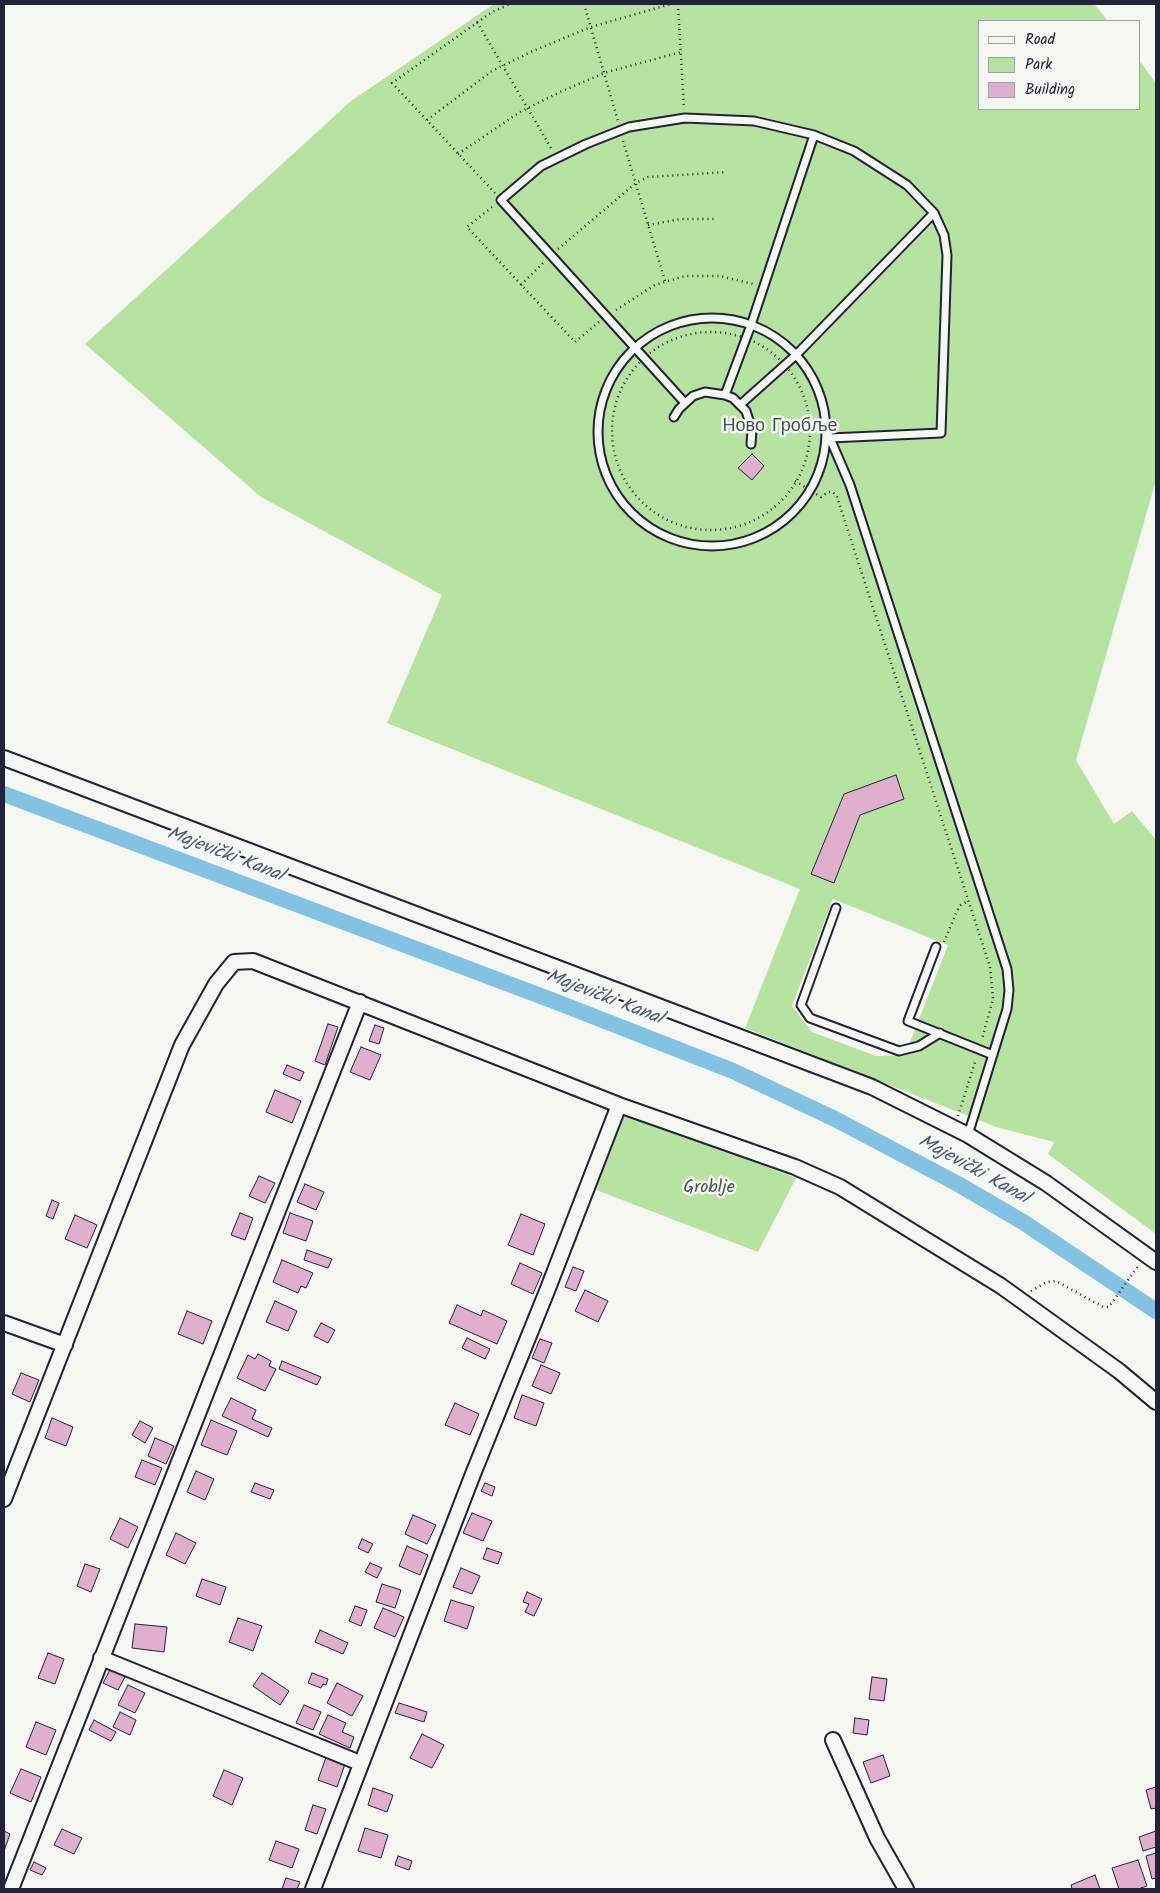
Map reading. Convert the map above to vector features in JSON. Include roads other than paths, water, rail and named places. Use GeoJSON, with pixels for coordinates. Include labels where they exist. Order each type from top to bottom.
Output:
{"type":"FeatureCollection","features":[{"type":"Feature","properties":{"kind":"street"},"geometry":{"type":"LineString","coordinates":[[4,758],[872,1087],[968,1135],[1046,1183],[1156,1262]]}},
{"type":"Feature","properties":{"kind":"street"},"geometry":{"type":"LineString","coordinates":[[4,1499],[66,1345],[182,1045],[216,984],[234,962],[253,961],[619,1105],[795,1167],[840,1187],[1018,1299],[1119,1370],[1156,1402]]}},
{"type":"Feature","properties":{"kind":"street"},"geometry":{"type":"LineString","coordinates":[[11,1889],[360,1002]]}},
{"type":"Feature","properties":{"kind":"street"},"geometry":{"type":"LineString","coordinates":[[313,1889],[360,1763],[619,1105]]}},
{"type":"Feature","properties":{"kind":"street"},"geometry":{"type":"LineString","coordinates":[[4,1323],[66,1345]]}},
{"type":"Feature","properties":{"kind":"street"},"geometry":{"type":"LineString","coordinates":[[101,1658],[360,1763]]}},
{"type":"Feature","properties":{"kind":"street"},"geometry":{"type":"LineString","coordinates":[[833,1740],[877,1838],[906,1889]]}},
{"type":"Feature","properties":{"kind":"lane"},"geometry":{"type":"LineString","coordinates":[[685,403],[501,200],[541,166],[629,127],[685,118],[754,121],[814,135],[854,151],[907,185],[934,213],[944,235],[947,255],[941,433],[830,438]]}},
{"type":"Feature","properties":{"kind":"lane"},"geometry":{"type":"LineString","coordinates":[[726,394],[764,288],[814,135]]}},
{"type":"Feature","properties":{"kind":"lane"},"geometry":{"type":"LineString","coordinates":[[741,404],[796,355],[934,213]]}},
{"type":"Feature","properties":{"kind":"lane"},"geometry":{"type":"LineString","coordinates":[[826,429],[822,461],[810,490],[800,504],[776,526],[747,541],[715,546],[682,543],[653,530],[639,521],[617,497],[609,483],[603,468],[597,436],[606,388],[614,374],[634,348],[661,330],[692,320],[725,319],[751,325],[767,332],[796,355],[806,368],[820,397],[826,429],[850,485],[1007,969],[1009,990],[1007,1009],[968,1135]]}},
{"type":"Feature","properties":{"kind":"lane"},"geometry":{"type":"LineString","coordinates":[[674,417],[685,403],[705,392],[726,394],[741,404],[750,420],[750,444]]}},
{"type":"Feature","properties":{"kind":"lane"},"geometry":{"type":"LineString","coordinates":[[836,908],[801,1005],[810,1018],[899,1051],[919,1046],[940,1033]]}},
{"type":"Feature","properties":{"kind":"lane"},"geometry":{"type":"LineString","coordinates":[[936,947],[908,1021],[993,1055]]}},
{"type":"Feature","properties":{"kind":"waterway","name":"Majevički Kanal"},"geometry":{"type":"LineString","coordinates":[[4,794],[554,1001],[733,1071],[835,1119],[958,1184],[1023,1222],[1156,1311]]}},
{"type":"Feature","properties":{"kind":"park label","name":"Ново Гробље"},"geometry":{"type":"Point","coordinates":[780,428]}},
{"type":"Feature","properties":{"kind":"park label","name":"Groblje"},"geometry":{"type":"Point","coordinates":[709,1189]}}]}
